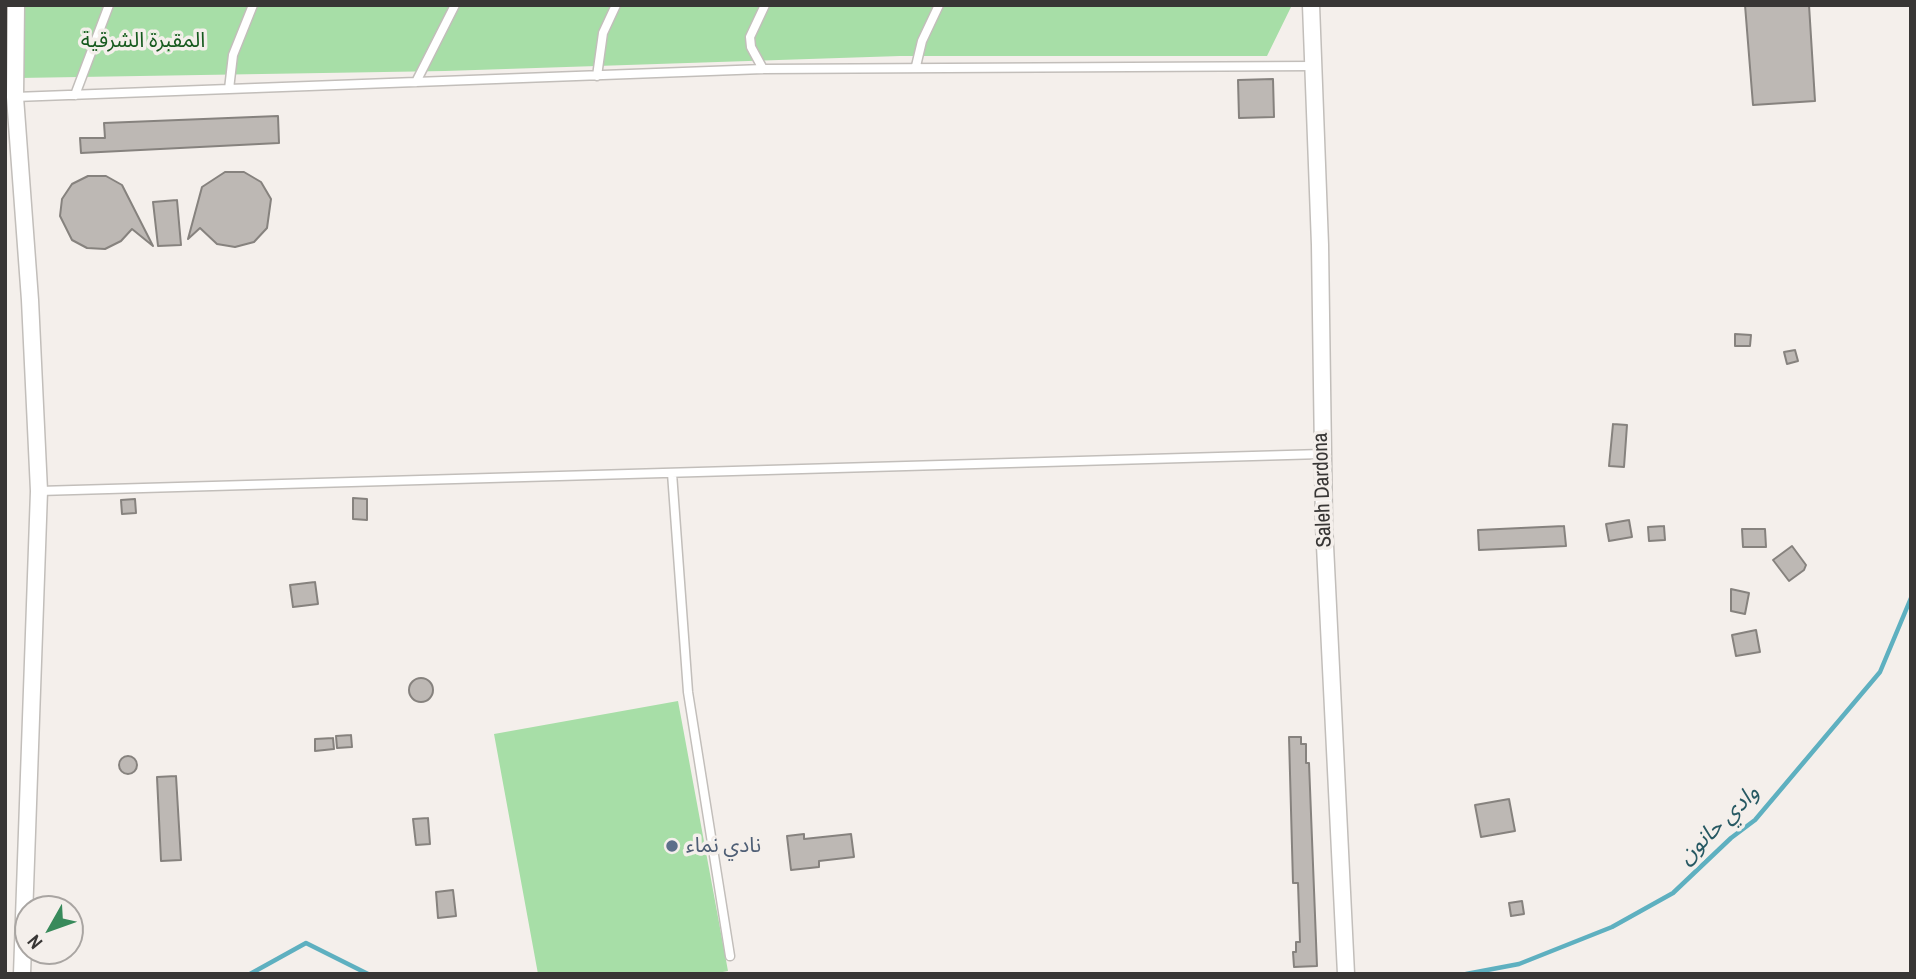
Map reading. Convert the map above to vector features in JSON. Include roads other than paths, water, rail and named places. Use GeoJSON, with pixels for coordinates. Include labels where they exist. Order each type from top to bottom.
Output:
{"type":"FeatureCollection","features":[{"type":"Feature","properties":{"kind":"street"},"geometry":{"type":"LineString","coordinates":[[16,5],[15,97],[30,300],[39,491],[22,974]]}},
{"type":"Feature","properties":{"kind":"street","name":"Saleh Dardona"},"geometry":{"type":"LineString","coordinates":[[1311,5],[1320,245],[1322,454],[1346,974]]}},
{"type":"Feature","properties":{"kind":"lane"},"geometry":{"type":"LineString","coordinates":[[75,95],[109,5]]}},
{"type":"Feature","properties":{"kind":"lane"},"geometry":{"type":"LineString","coordinates":[[229,89],[233,55],[253,5]]}},
{"type":"Feature","properties":{"kind":"lane"},"geometry":{"type":"LineString","coordinates":[[416,82],[455,5]]}},
{"type":"Feature","properties":{"kind":"lane"},"geometry":{"type":"LineString","coordinates":[[597,76],[603,33],[616,5]]}},
{"type":"Feature","properties":{"kind":"lane"},"geometry":{"type":"LineString","coordinates":[[763,69],[751,47],[750,37],[765,5]]}},
{"type":"Feature","properties":{"kind":"lane"},"geometry":{"type":"LineString","coordinates":[[916,66],[922,41],[939,5]]}},
{"type":"Feature","properties":{"kind":"lane"},"geometry":{"type":"LineString","coordinates":[[15,97],[763,69],[916,66],[1314,66]]}},
{"type":"Feature","properties":{"kind":"lane"},"geometry":{"type":"LineString","coordinates":[[39,491],[1322,454]]}},
{"type":"Feature","properties":{"kind":"lane"},"geometry":{"type":"LineString","coordinates":[[672,473],[688,692],[730,956]]}},
{"type":"Feature","properties":{"kind":"waterway","name":"وادي حانون"},"geometry":{"type":"LineString","coordinates":[[1466,974],[1519,964],[1612,927],[1673,893],[1731,838],[1755,820],[1880,672],[1911,598]]}},
{"type":"Feature","properties":{"kind":"waterway"},"geometry":{"type":"LineString","coordinates":[[250,974],[306,943],[368,974]]}},
{"type":"Feature","properties":{"kind":"place","name":"نادي نماء"},"geometry":{"type":"Point","coordinates":[672,846]}},
{"type":"Feature","properties":{"kind":"park label","name":"المقبرة الشرقية"},"geometry":{"type":"Point","coordinates":[143,41]}}]}
